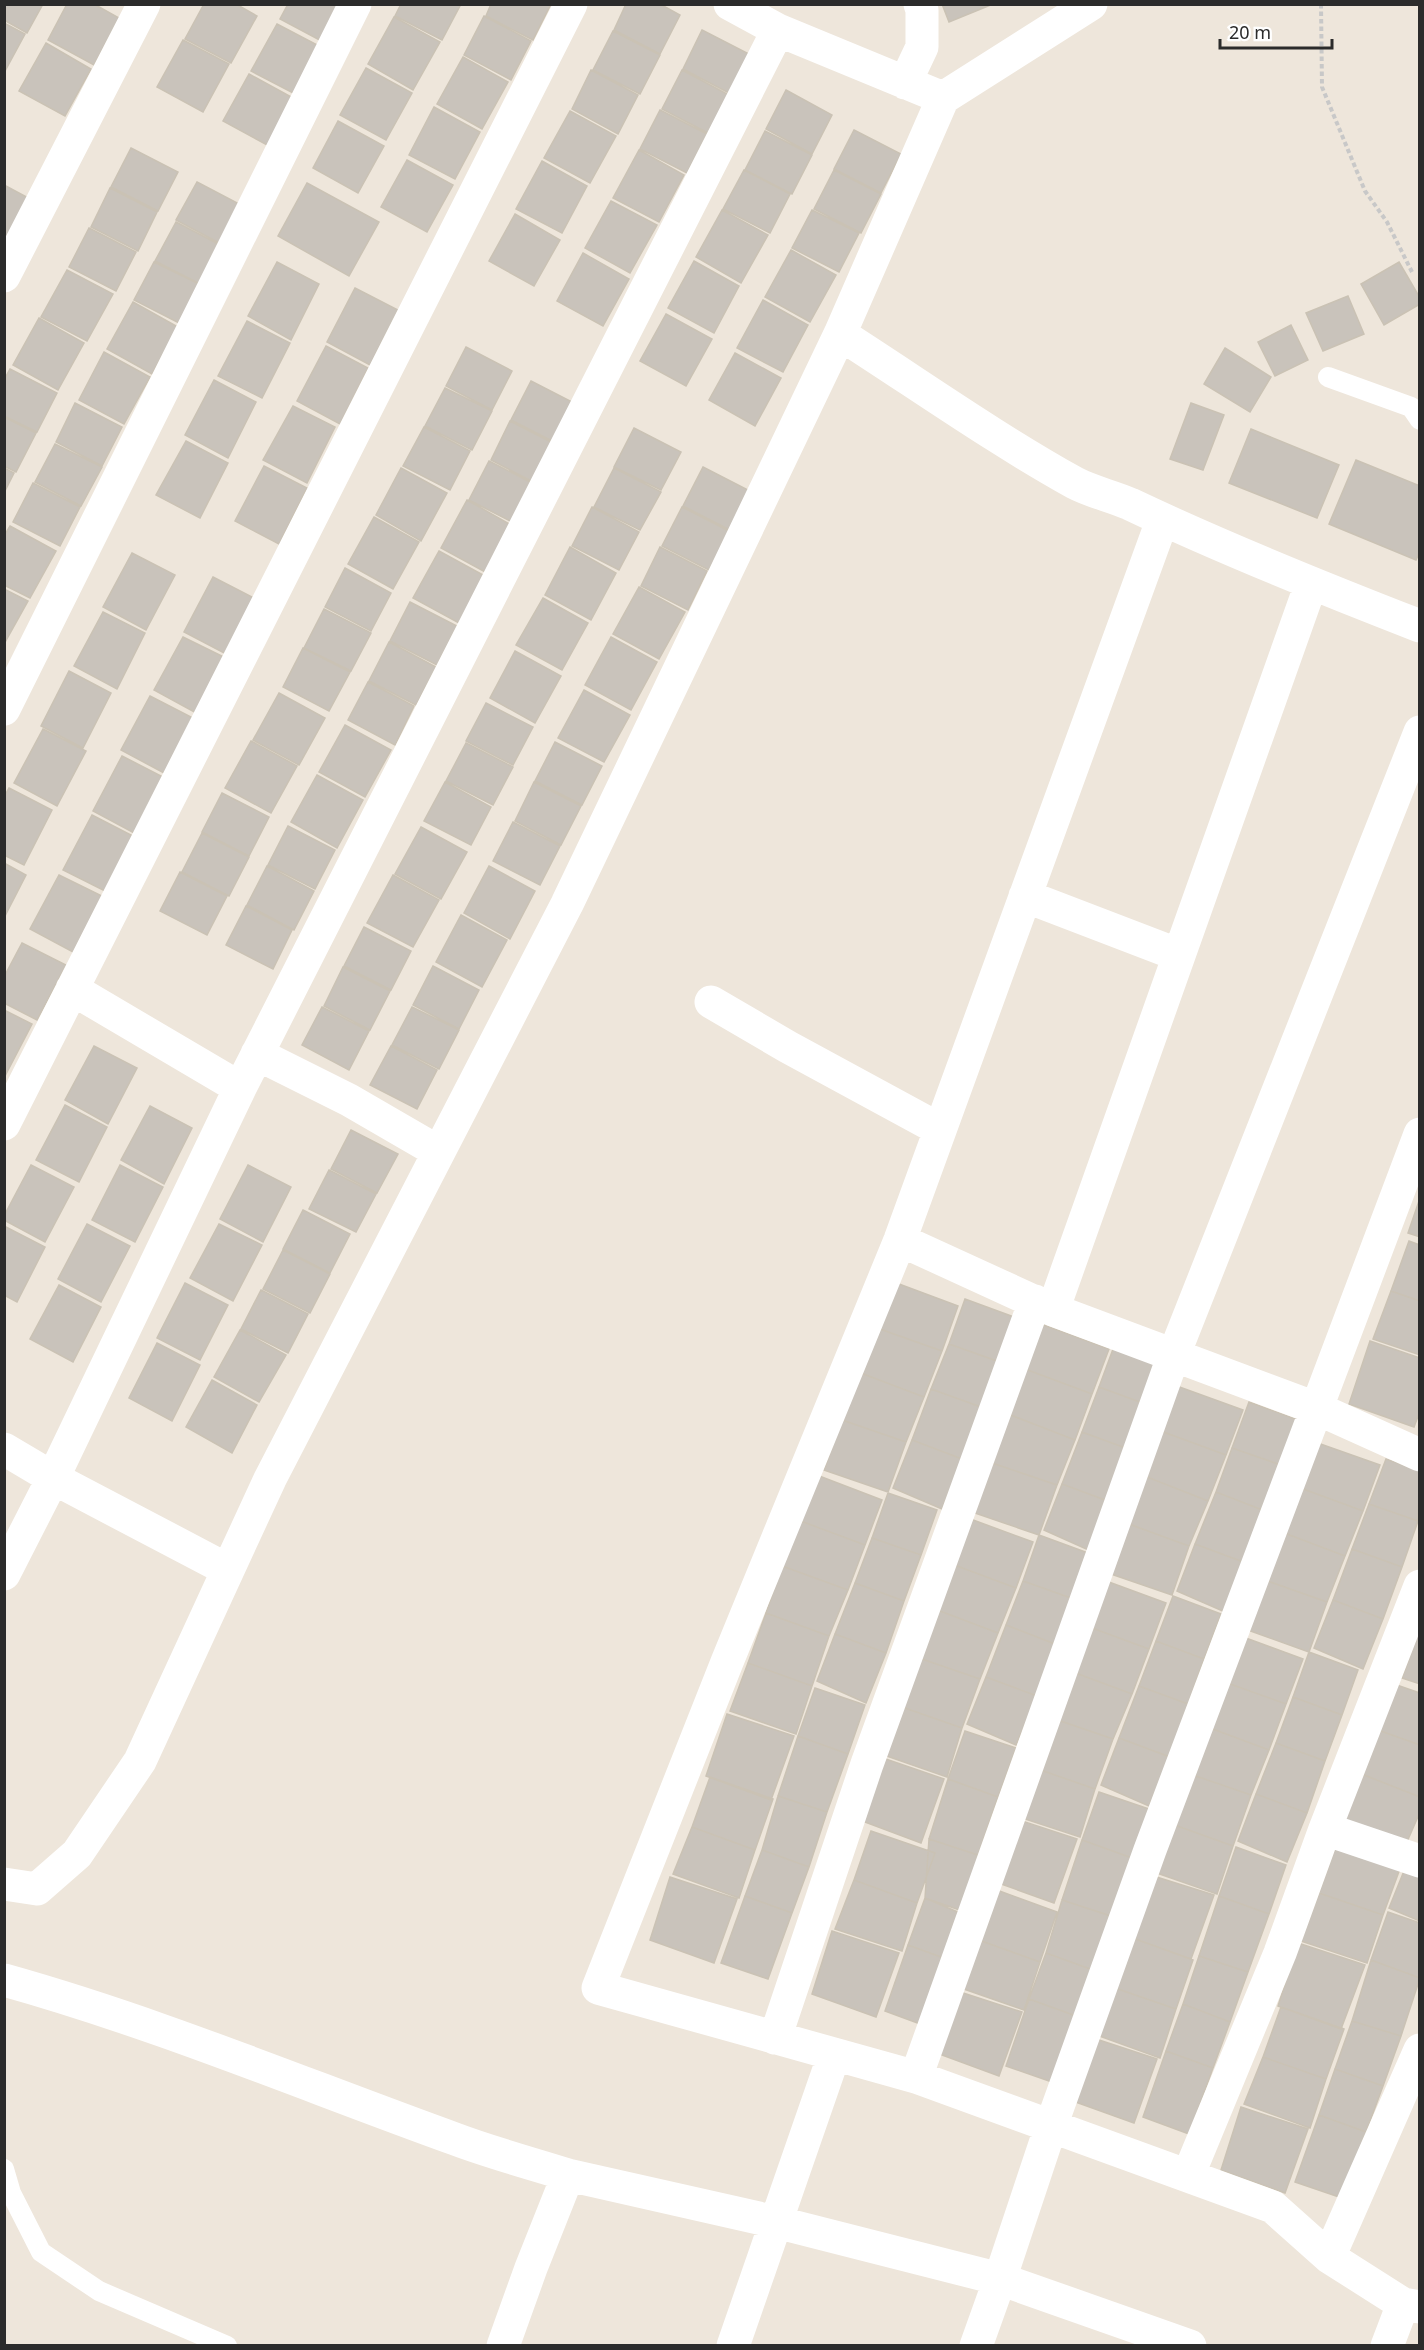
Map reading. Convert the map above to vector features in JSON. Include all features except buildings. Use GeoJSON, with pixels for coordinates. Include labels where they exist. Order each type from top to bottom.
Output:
{"type":"FeatureCollection","features":[{"type":"Feature","properties":{"kind":"street"},"geometry":{"type":"LineString","coordinates":[[4,276],[144,4]]}},
{"type":"Feature","properties":{"kind":"street"},"geometry":{"type":"LineString","coordinates":[[4,709],[355,4]]}},
{"type":"Feature","properties":{"kind":"street"},"geometry":{"type":"LineString","coordinates":[[4,1124],[571,4]]}},
{"type":"Feature","properties":{"kind":"street"},"geometry":{"type":"LineString","coordinates":[[730,4],[778,30],[943,98]]}},
{"type":"Feature","properties":{"kind":"street"},"geometry":{"type":"LineString","coordinates":[[905,83],[922,47],[920,4]]}},
{"type":"Feature","properties":{"kind":"street"},"geometry":{"type":"LineString","coordinates":[[4,1884],[37,1889],[77,1854],[140,1761],[270,1479],[437,1151],[567,904],[840,334],[943,98],[1091,4]]}},
{"type":"Feature","properties":{"kind":"street"},"geometry":{"type":"LineString","coordinates":[[4,1574],[53,1478],[257,1054],[778,30]]}},
{"type":"Feature","properties":{"kind":"street"},"geometry":{"type":"LineString","coordinates":[[840,334],[1077,484],[1311,584],[1419,626]]}},
{"type":"Feature","properties":{"kind":"street"},"geometry":{"type":"LineString","coordinates":[[1162,521],[900,1240],[727,1662],[598,1988],[916,2077],[1273,2207],[1329,2257],[1411,2305],[1387,2346]]}},
{"type":"Feature","properties":{"kind":"street"},"geometry":{"type":"LineString","coordinates":[[775,2038],[867,1764],[1179,955],[1311,584]]}},
{"type":"Feature","properties":{"kind":"street"},"geometry":{"type":"LineString","coordinates":[[916,2077],[1173,1357],[1419,732]]}},
{"type":"Feature","properties":{"kind":"street"},"geometry":{"type":"LineString","coordinates":[[1025,896],[1179,955]]}},
{"type":"Feature","properties":{"kind":"street"},"geometry":{"type":"LineString","coordinates":[[72,989],[240,1088]]}},
{"type":"Feature","properties":{"kind":"street"},"geometry":{"type":"LineString","coordinates":[[711,1002],[788,1047],[939,1129]]}},
{"type":"Feature","properties":{"kind":"street"},"geometry":{"type":"LineString","coordinates":[[257,1054],[349,1100],[437,1151]]}},
{"type":"Feature","properties":{"kind":"street"},"geometry":{"type":"LineString","coordinates":[[976,2346],[1051,2126],[1150,1850],[1318,1409],[1419,1134]]}},
{"type":"Feature","properties":{"kind":"street"},"geometry":{"type":"LineString","coordinates":[[900,1240],[1044,1306],[1173,1357],[1318,1409],[1419,1455]]}},
{"type":"Feature","properties":{"kind":"street"},"geometry":{"type":"LineString","coordinates":[[4,1449],[53,1478],[228,1570]]}},
{"type":"Feature","properties":{"kind":"street"},"geometry":{"type":"LineString","coordinates":[[1188,2176],[1280,1953],[1325,1829],[1419,1586]]}},
{"type":"Feature","properties":{"kind":"street"},"geometry":{"type":"LineString","coordinates":[[1325,1829],[1419,1861]]}},
{"type":"Feature","properties":{"kind":"street"},"geometry":{"type":"LineString","coordinates":[[4,1980],[74,1999],[200,2042],[458,2140],[568,2175],[776,2222],[1000,2279],[1185,2345]]}},
{"type":"Feature","properties":{"kind":"street"},"geometry":{"type":"LineString","coordinates":[[1329,2257],[1419,2050]]}},
{"type":"Feature","properties":{"kind":"street"},"geometry":{"type":"LineString","coordinates":[[733,2346],[834,2055]]}},
{"type":"Feature","properties":{"kind":"street"},"geometry":{"type":"LineString","coordinates":[[503,2346],[568,2175]]}},
{"type":"Feature","properties":{"kind":"lane"},"geometry":{"type":"LineString","coordinates":[[1328,377],[1410,406],[1419,420]]}},
{"type":"Feature","properties":{"kind":"lane"},"geometry":{"type":"LineString","coordinates":[[4,2169],[11,2193],[41,2252],[99,2291],[227,2346]]}},
{"type":"Feature","properties":{"kind":"path"},"geometry":{"type":"LineString","coordinates":[[1321,4],[1322,87],[1365,191],[1387,222],[1412,272]]}}]}
